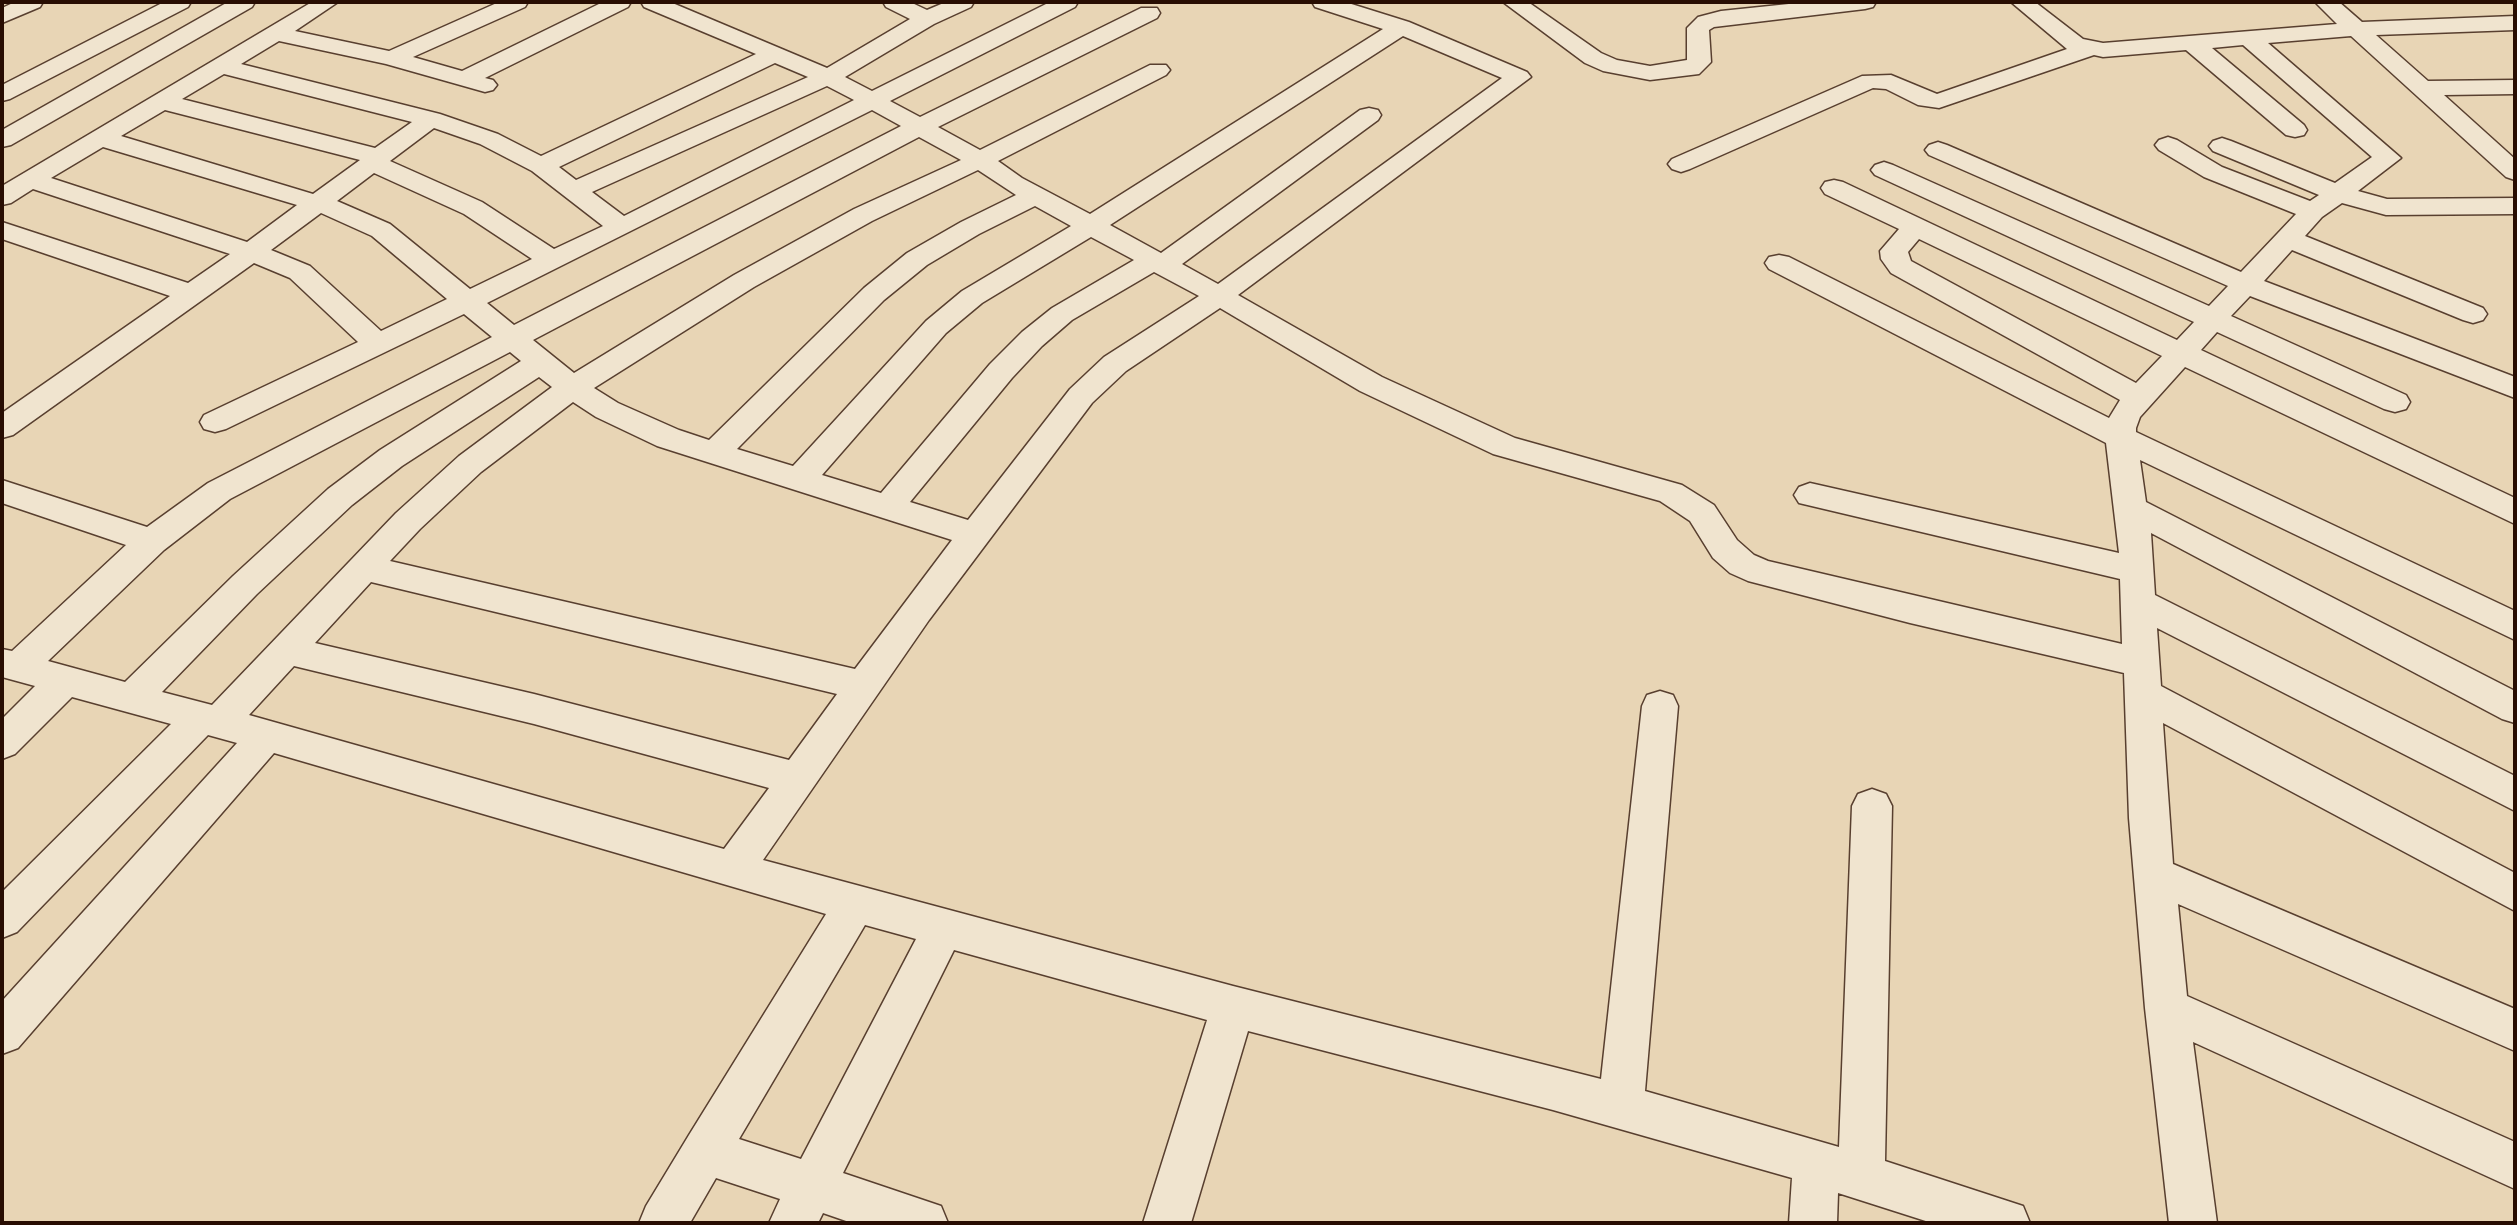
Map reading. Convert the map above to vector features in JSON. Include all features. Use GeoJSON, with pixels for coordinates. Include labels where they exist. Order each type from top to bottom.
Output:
{"type":"FeatureCollection","features":[{"type":"Feature","properties":{"kind":"street"},"geometry":{"type":"LineString","coordinates":[[2,16],[32,2]]}},
{"type":"Feature","properties":{"kind":"street"},"geometry":{"type":"LineString","coordinates":[[2,94],[180,2]]}},
{"type":"Feature","properties":{"kind":"street"},"geometry":{"type":"LineString","coordinates":[[2,139],[244,2]]}},
{"type":"Feature","properties":{"kind":"street"},"geometry":{"type":"LineString","coordinates":[[2,197],[327,2]]}},
{"type":"Feature","properties":{"kind":"street"},"geometry":{"type":"LineString","coordinates":[[391,58],[517,2]]}},
{"type":"Feature","properties":{"kind":"street"},"geometry":{"type":"LineString","coordinates":[[275,33],[391,58],[474,82],[620,2]]}},
{"type":"Feature","properties":{"kind":"street"},"geometry":{"type":"LineString","coordinates":[[652,2],[828,77],[980,160],[1035,196],[1219,296],[1371,384],[1504,446],[1671,493],[1702,513],[1725,549],[1742,564],[1760,572],[1910,610],[2143,679],[2515,893]]}},
{"type":"Feature","properties":{"kind":"street"},"geometry":{"type":"LineString","coordinates":[[894,2],[926,19]]}},
{"type":"Feature","properties":{"kind":"street"},"geometry":{"type":"LineString","coordinates":[[576,190],[828,77],[926,19],[963,2]]}},
{"type":"Feature","properties":{"kind":"street"},"geometry":{"type":"LineString","coordinates":[[215,422],[622,227],[1066,2]]}},
{"type":"Feature","properties":{"kind":"street"},"geometry":{"type":"LineString","coordinates":[[10,665],[152,541],[219,491],[921,127],[1149,13],[1114,2]]}},
{"type":"Feature","properties":{"kind":"street"},"geometry":{"type":"LineString","coordinates":[[733,870],[975,535],[1081,397],[1115,364],[1219,296],[1519,76],[1401,27],[1323,2]]}},
{"type":"Feature","properties":{"kind":"street"},"geometry":{"type":"LineString","coordinates":[[1514,2],[1593,58],[1611,66],[1650,73],[1691,69],[1699,62],[1698,28],[1706,22],[1817,4],[1865,2]]}},
{"type":"Feature","properties":{"kind":"street"},"geometry":{"type":"LineString","coordinates":[[2022,2],[2076,45],[2090,49]]}},
{"type":"Feature","properties":{"kind":"street"},"geometry":{"type":"LineString","coordinates":[[2328,2],[2511,163]]}},
{"type":"Feature","properties":{"kind":"street"},"geometry":{"type":"LineString","coordinates":[[1681,164],[1870,81],[1891,82],[1927,100],[1939,101],[2090,49],[2356,29],[2515,23]]}},
{"type":"Feature","properties":{"kind":"street"},"geometry":{"type":"LineString","coordinates":[[799,480],[936,327],[981,291],[1090,226],[1401,27]]}},
{"type":"Feature","properties":{"kind":"street"},"geometry":{"type":"LineString","coordinates":[[2193,1223],[2167,1008],[2149,818],[2137,586],[2131,508],[2120,437],[2122,419],[2325,202],[2386,162],[2386,156],[2249,39]]}},
{"type":"Feature","properties":{"kind":"street"},"geometry":{"type":"LineString","coordinates":[[2192,43],[2295,130]]}},
{"type":"Feature","properties":{"kind":"street"},"geometry":{"type":"LineString","coordinates":[[541,166],[773,55]]}},
{"type":"Feature","properties":{"kind":"street"},"geometry":{"type":"LineString","coordinates":[[222,66],[431,119],[489,139],[541,166],[622,227]]}},
{"type":"Feature","properties":{"kind":"street"},"geometry":{"type":"LineString","coordinates":[[2,919],[287,650],[408,522],[470,464],[518,426],[572,388],[744,281],[863,215],[980,160],[1158,70]]}},
{"type":"Feature","properties":{"kind":"street"},"geometry":{"type":"LineString","coordinates":[[2424,88],[2515,87]]}},
{"type":"Feature","properties":{"kind":"street"},"geometry":{"type":"LineString","coordinates":[[163,102],[375,160],[473,208],[552,260]]}},
{"type":"Feature","properties":{"kind":"street"},"geometry":{"type":"LineString","coordinates":[[2447,109],[2515,109]]}},
{"type":"Feature","properties":{"kind":"street"},"geometry":{"type":"LineString","coordinates":[[887,508],[1001,371],[1032,338],[1062,314],[1158,263],[1368,115]]}},
{"type":"Feature","properties":{"kind":"street"},"geometry":{"type":"LineString","coordinates":[[2,428],[16,404],[192,294],[431,119]]}},
{"type":"Feature","properties":{"kind":"street"},"geometry":{"type":"LineString","coordinates":[[101,138],[317,203],[354,216],[381,230],[540,363],[572,388],[619,416],[668,438],[975,535]]}},
{"type":"Feature","properties":{"kind":"street"},"geometry":{"type":"LineString","coordinates":[[2168,145],[2213,173],[2325,202],[2386,207],[2515,205]]}},
{"type":"Feature","properties":{"kind":"street"},"geometry":{"type":"LineString","coordinates":[[2222,146],[2325,202]]}},
{"type":"Feature","properties":{"kind":"street"},"geometry":{"type":"LineString","coordinates":[[1938,150],[2246,284],[2515,388]]}},
{"type":"Feature","properties":{"kind":"street"},"geometry":{"type":"LineString","coordinates":[[1884,170],[2395,402]]}},
{"type":"Feature","properties":{"kind":"street"},"geometry":{"type":"LineString","coordinates":[[31,180],[251,252],[300,272],[377,343]]}},
{"type":"Feature","properties":{"kind":"street"},"geometry":{"type":"LineString","coordinates":[[1833,188],[2515,512]]}},
{"type":"Feature","properties":{"kind":"street"},"geometry":{"type":"LineString","coordinates":[[714,453],[874,294],[917,259],[970,228],[1035,196]]}},
{"type":"Feature","properties":{"kind":"street"},"geometry":{"type":"LineString","coordinates":[[1915,227],[1894,251],[1895,259],[1902,267],[2140,398]]}},
{"type":"Feature","properties":{"kind":"street"},"geometry":{"type":"LineString","coordinates":[[2,230],[192,294]]}},
{"type":"Feature","properties":{"kind":"street"},"geometry":{"type":"LineString","coordinates":[[2288,239],[2473,314]]}},
{"type":"Feature","properties":{"kind":"street"},"geometry":{"type":"LineString","coordinates":[[1779,263],[2120,437],[2515,626]]}},
{"type":"Feature","properties":{"kind":"street"},"geometry":{"type":"LineString","coordinates":[[132,698],[254,576],[340,496],[391,458],[540,363]]}},
{"type":"Feature","properties":{"kind":"street"},"geometry":{"type":"LineString","coordinates":[[2,491],[152,541]]}},
{"type":"Feature","properties":{"kind":"street"},"geometry":{"type":"LineString","coordinates":[[1810,495],[2137,586],[2515,794]]}},
{"type":"Feature","properties":{"kind":"street"},"geometry":{"type":"LineString","coordinates":[[2131,508],[2515,708]]}},
{"type":"Feature","properties":{"kind":"street"},"geometry":{"type":"LineString","coordinates":[[364,568],[864,686]]}},
{"type":"Feature","properties":{"kind":"street"},"geometry":{"type":"LineString","coordinates":[[287,650],[534,709],[798,779]]}},
{"type":"Feature","properties":{"kind":"street"},"geometry":{"type":"LineString","coordinates":[[10,665],[267,735],[944,928],[1233,1007],[1621,1107],[1816,1163],[2006,1223]]}},
{"type":"Feature","properties":{"kind":"street"},"geometry":{"type":"LineString","coordinates":[[2,743],[65,680]]}},
{"type":"Feature","properties":{"kind":"street"},"geometry":{"type":"LineString","coordinates":[[1621,1107],[1661,706]]}},
{"type":"Feature","properties":{"kind":"street"},"geometry":{"type":"LineString","coordinates":[[2,1033],[267,735]]}},
{"type":"Feature","properties":{"kind":"street"},"geometry":{"type":"LineString","coordinates":[[1861,1177],[1872,806]]}},
{"type":"Feature","properties":{"kind":"street"},"geometry":{"type":"LineString","coordinates":[[2156,875],[2515,1030]]}},
{"type":"Feature","properties":{"kind":"street"},"geometry":{"type":"LineString","coordinates":[[663,1223],[855,903]]}},
{"type":"Feature","properties":{"kind":"street"},"geometry":{"type":"LineString","coordinates":[[802,1205],[944,928]]}},
{"type":"Feature","properties":{"kind":"street"},"geometry":{"type":"LineString","coordinates":[[1167,1223],[1233,1007]]}},
{"type":"Feature","properties":{"kind":"street"},"geometry":{"type":"LineString","coordinates":[[2167,1008],[2515,1166]]}},
{"type":"Feature","properties":{"kind":"street"},"geometry":{"type":"LineString","coordinates":[[705,1151],[802,1205],[924,1223]]}},
{"type":"Feature","properties":{"kind":"street"},"geometry":{"type":"LineString","coordinates":[[1813,1223],[1816,1163]]}}]}
